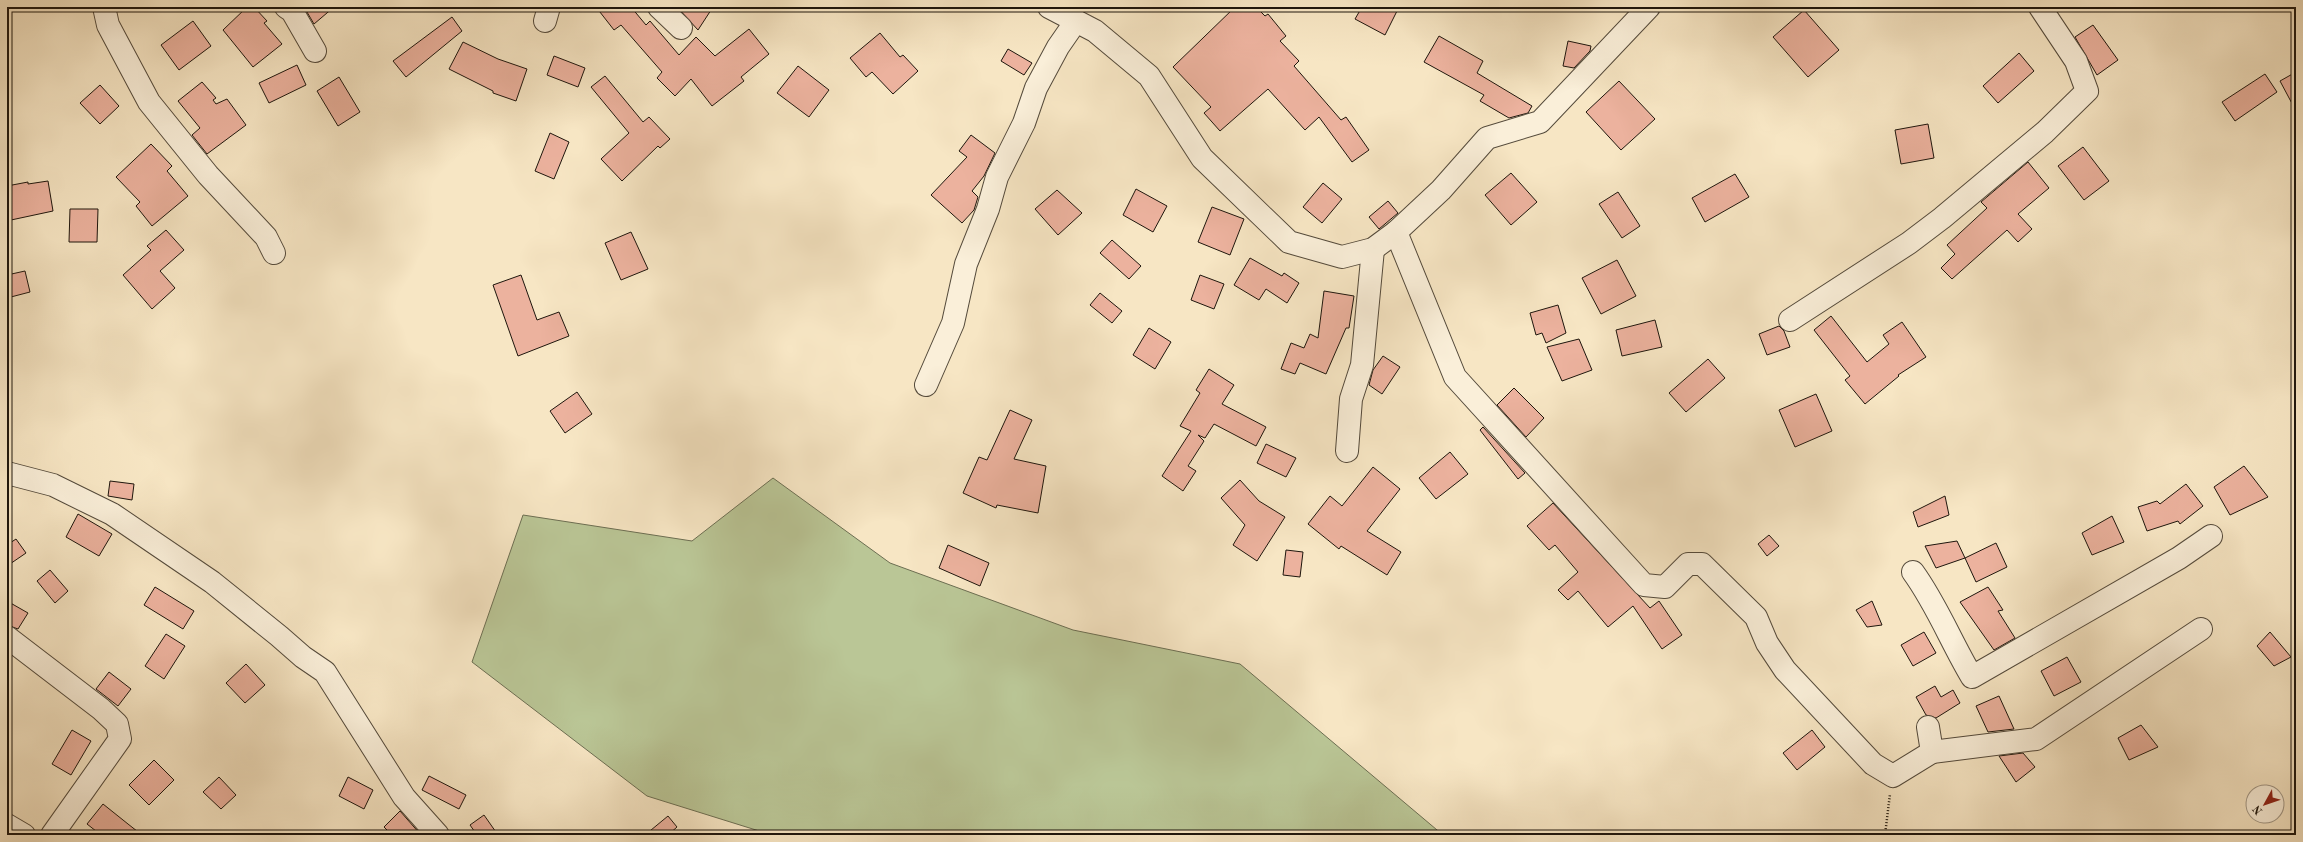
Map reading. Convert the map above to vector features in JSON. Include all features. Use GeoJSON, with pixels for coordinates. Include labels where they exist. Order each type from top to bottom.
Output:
{"type":"FeatureCollection","features":[{"type":"Feature","properties":{"kind":"street"},"geometry":{"type":"LineString","coordinates":[[104,7],[108,25],[149,102],[208,175],[266,237],[274,252]]}},
{"type":"Feature","properties":{"kind":"street"},"geometry":{"type":"LineString","coordinates":[[286,7],[292,11],[315,51]]}},
{"type":"Feature","properties":{"kind":"street"},"geometry":{"type":"LineString","coordinates":[[659,7],[681,28]]}},
{"type":"Feature","properties":{"kind":"street"},"geometry":{"type":"LineString","coordinates":[[1049,7],[1095,31],[1149,76],[1202,158],[1289,242],[1342,257],[1374,249],[1396,232],[1441,190],[1487,138],[1540,122],[1649,7]]}},
{"type":"Feature","properties":{"kind":"street"},"geometry":{"type":"LineString","coordinates":[[1790,320],[1909,243],[1942,218],[2045,132],[2087,91],[2076,62],[2040,7]]}},
{"type":"Feature","properties":{"kind":"street"},"geometry":{"type":"LineString","coordinates":[[926,385],[953,323],[966,264],[988,209],[997,178],[1024,123],[1036,88],[1058,46],[1076,21]]}},
{"type":"Feature","properties":{"kind":"street"},"geometry":{"type":"LineString","coordinates":[[1396,232],[1455,377],[1546,478],[1644,585],[1665,587],[1688,564],[1702,564],[1756,617],[1767,643],[1785,670],[1872,764],[1893,776],[1932,752],[2036,739],[2201,629]]}},
{"type":"Feature","properties":{"kind":"street"},"geometry":{"type":"LineString","coordinates":[[1347,451],[1351,399],[1362,365],[1374,249]]}},
{"type":"Feature","properties":{"kind":"street"},"geometry":{"type":"LineString","coordinates":[[7,473],[53,485],[112,514],[212,582],[280,636],[303,657],[325,672],[404,797],[438,835]]}},
{"type":"Feature","properties":{"kind":"street"},"geometry":{"type":"LineString","coordinates":[[1913,572],[1930,596],[1957,651],[1972,677],[2179,558],[2211,536]]}},
{"type":"Feature","properties":{"kind":"street"},"geometry":{"type":"LineString","coordinates":[[7,637],[101,709],[116,724],[120,739],[52,835]]}},
{"type":"Feature","properties":{"kind":"street"},"geometry":{"type":"LineString","coordinates":[[1928,727],[1932,752]]}},
{"type":"Feature","properties":{"kind":"street"},"geometry":{"type":"LineString","coordinates":[[7,825],[24,835]]}},
{"type":"Feature","properties":{"kind":"path"},"geometry":{"type":"LineString","coordinates":[[1885,835],[1893,776]]}},
{"type":"Feature","properties":{"kind":"green space"},"geometry":{"type":"Polygon","coordinates":[[[773,478],[890,563],[1073,630],[1240,664],[1443,835],[772,835],[647,796],[472,662],[523,515],[692,541],[773,478]]]}},
{"type":"Feature","properties":{"kind":"building"},"geometry":{"type":"Polygon","coordinates":[[[247,7],[254,7],[267,21],[264,23],[282,44],[253,67],[223,30],[247,7]]]}},
{"type":"Feature","properties":{"kind":"building"},"geometry":{"type":"Polygon","coordinates":[[[304,7],[334,7],[314,24],[304,7]]]}},
{"type":"Feature","properties":{"kind":"building"},"geometry":{"type":"Polygon","coordinates":[[[596,7],[631,7],[646,25],[650,21],[679,55],[696,37],[715,56],[749,29],[769,54],[741,77],[744,81],[712,106],[691,79],[675,96],[657,78],[662,72],[621,25],[614,30],[596,7]]]}},
{"type":"Feature","properties":{"kind":"building"},"geometry":{"type":"Polygon","coordinates":[[[677,7],[713,7],[698,30],[677,7]]]}},
{"type":"Feature","properties":{"kind":"building"},"geometry":{"type":"Polygon","coordinates":[[[1235,7],[1256,7],[1265,16],[1268,14],[1286,36],[1280,41],[1299,61],[1294,66],[1341,120],[1346,117],[1369,150],[1352,162],[1319,117],[1305,130],[1268,89],[1220,131],[1204,113],[1211,107],[1173,67],[1235,7]]]}},
{"type":"Feature","properties":{"kind":"building"},"geometry":{"type":"Polygon","coordinates":[[[1362,7],[1399,7],[1385,35],[1355,19],[1362,7]]]}},
{"type":"Feature","properties":{"kind":"building"},"geometry":{"type":"Polygon","coordinates":[[[1804,10],[1839,50],[1808,77],[1773,37],[1804,10]]]}},
{"type":"Feature","properties":{"kind":"building"},"geometry":{"type":"Polygon","coordinates":[[[452,17],[462,31],[406,77],[393,61],[452,17]]]}},
{"type":"Feature","properties":{"kind":"building"},"geometry":{"type":"Polygon","coordinates":[[[193,21],[211,46],[179,70],[161,45],[193,21]]]}},
{"type":"Feature","properties":{"kind":"building"},"geometry":{"type":"Polygon","coordinates":[[[2093,25],[2118,60],[2097,75],[2075,37],[2093,25]]]}},
{"type":"Feature","properties":{"kind":"building"},"geometry":{"type":"Polygon","coordinates":[[[880,33],[900,57],[903,55],[918,71],[893,94],[872,72],[866,77],[850,58],[880,33]]]}},
{"type":"Feature","properties":{"kind":"building"},"geometry":{"type":"Polygon","coordinates":[[[1439,36],[1483,61],[1477,73],[1532,106],[1528,113],[1509,118],[1480,101],[1484,95],[1424,62],[1439,36]]]}},
{"type":"Feature","properties":{"kind":"building"},"geometry":{"type":"Polygon","coordinates":[[[1568,41],[1591,46],[1590,51],[1574,68],[1563,66],[1568,41]]]}},
{"type":"Feature","properties":{"kind":"building"},"geometry":{"type":"Polygon","coordinates":[[[463,42],[498,59],[527,69],[516,101],[493,93],[493,91],[449,69],[463,42]]]}},
{"type":"Feature","properties":{"kind":"building"},"geometry":{"type":"Polygon","coordinates":[[[1008,49],[1032,63],[1024,75],[1001,61],[1008,49]]]}},
{"type":"Feature","properties":{"kind":"building"},"geometry":{"type":"Polygon","coordinates":[[[2019,53],[2034,71],[1998,103],[1983,86],[2019,53]]]}},
{"type":"Feature","properties":{"kind":"building"},"geometry":{"type":"Polygon","coordinates":[[[554,56],[585,68],[578,87],[547,75],[554,56]]]}},
{"type":"Feature","properties":{"kind":"building"},"geometry":{"type":"Polygon","coordinates":[[[297,65],[306,85],[269,103],[259,83],[297,65]]]}},
{"type":"Feature","properties":{"kind":"building"},"geometry":{"type":"Polygon","coordinates":[[[798,66],[829,90],[809,117],[777,93],[798,66]]]}},
{"type":"Feature","properties":{"kind":"building"},"geometry":{"type":"Polygon","coordinates":[[[2296,72],[2296,111],[2280,81],[2296,72]]]}},
{"type":"Feature","properties":{"kind":"building"},"geometry":{"type":"Polygon","coordinates":[[[2265,74],[2277,92],[2235,121],[2222,102],[2265,74]]]}},
{"type":"Feature","properties":{"kind":"building"},"geometry":{"type":"Polygon","coordinates":[[[605,76],[643,122],[649,117],[670,139],[660,148],[658,146],[622,181],[601,159],[629,133],[591,87],[605,76]]]}},
{"type":"Feature","properties":{"kind":"building"},"geometry":{"type":"Polygon","coordinates":[[[339,77],[360,112],[338,126],[317,91],[339,77]]]}},
{"type":"Feature","properties":{"kind":"building"},"geometry":{"type":"Polygon","coordinates":[[[1619,81],[1655,119],[1621,150],[1586,112],[1619,81]]]}},
{"type":"Feature","properties":{"kind":"building"},"geometry":{"type":"Polygon","coordinates":[[[202,82],[216,98],[213,100],[216,104],[227,99],[246,125],[207,154],[192,135],[200,128],[178,101],[202,82]]]}},
{"type":"Feature","properties":{"kind":"building"},"geometry":{"type":"Polygon","coordinates":[[[100,85],[119,106],[100,124],[80,103],[100,85]]]}},
{"type":"Feature","properties":{"kind":"building"},"geometry":{"type":"Polygon","coordinates":[[[1928,124],[1934,158],[1901,164],[1895,130],[1928,124]]]}},
{"type":"Feature","properties":{"kind":"building"},"geometry":{"type":"Polygon","coordinates":[[[550,133],[569,142],[554,179],[535,171],[550,133]]]}},
{"type":"Feature","properties":{"kind":"building"},"geometry":{"type":"Polygon","coordinates":[[[971,135],[995,153],[984,176],[972,191],[978,197],[974,210],[962,223],[931,195],[967,157],[959,151],[971,135]]]}},
{"type":"Feature","properties":{"kind":"building"},"geometry":{"type":"Polygon","coordinates":[[[151,144],[172,166],[167,171],[188,196],[152,226],[136,206],[140,202],[116,177],[151,144]]]}},
{"type":"Feature","properties":{"kind":"building"},"geometry":{"type":"Polygon","coordinates":[[[2083,147],[2109,181],[2084,200],[2058,166],[2083,147]]]}},
{"type":"Feature","properties":{"kind":"building"},"geometry":{"type":"Polygon","coordinates":[[[2028,162],[2049,188],[2018,214],[2032,229],[2018,242],[2007,230],[1952,279],[1941,268],[1955,254],[1947,245],[1987,208],[1981,202],[2028,162]]]}},
{"type":"Feature","properties":{"kind":"building"},"geometry":{"type":"Polygon","coordinates":[[[1511,173],[1537,202],[1511,225],[1485,195],[1511,173]]]}},
{"type":"Feature","properties":{"kind":"building"},"geometry":{"type":"Polygon","coordinates":[[[1735,174],[1749,197],[1705,222],[1692,198],[1735,174]]]}},
{"type":"Feature","properties":{"kind":"building"},"geometry":{"type":"Polygon","coordinates":[[[48,181],[53,211],[11,220],[7,200],[7,186],[28,182],[28,184],[48,181]]]}},
{"type":"Feature","properties":{"kind":"building"},"geometry":{"type":"Polygon","coordinates":[[[1323,183],[1342,199],[1322,223],[1303,207],[1323,183]]]}},
{"type":"Feature","properties":{"kind":"building"},"geometry":{"type":"Polygon","coordinates":[[[1136,189],[1167,206],[1153,232],[1123,215],[1136,189]]]}},
{"type":"Feature","properties":{"kind":"building"},"geometry":{"type":"Polygon","coordinates":[[[1057,190],[1082,213],[1058,235],[1035,209],[1057,190]]]}},
{"type":"Feature","properties":{"kind":"building"},"geometry":{"type":"Polygon","coordinates":[[[1618,192],[1640,226],[1622,238],[1599,204],[1618,192]]]}},
{"type":"Feature","properties":{"kind":"building"},"geometry":{"type":"Polygon","coordinates":[[[1388,201],[1398,213],[1379,229],[1369,217],[1388,201]]]}},
{"type":"Feature","properties":{"kind":"building"},"geometry":{"type":"Polygon","coordinates":[[[1212,207],[1244,219],[1230,255],[1198,242],[1212,207]]]}},
{"type":"Feature","properties":{"kind":"building"},"geometry":{"type":"Polygon","coordinates":[[[70,209],[98,209],[97,242],[69,242],[70,209]]]}},
{"type":"Feature","properties":{"kind":"building"},"geometry":{"type":"Polygon","coordinates":[[[166,230],[184,250],[160,271],[175,288],[152,309],[123,275],[151,250],[147,246],[166,230]]]}},
{"type":"Feature","properties":{"kind":"building"},"geometry":{"type":"Polygon","coordinates":[[[631,232],[648,269],[621,280],[605,243],[631,232]]]}},
{"type":"Feature","properties":{"kind":"building"},"geometry":{"type":"Polygon","coordinates":[[[1112,240],[1141,266],[1129,279],[1100,253],[1112,240]]]}},
{"type":"Feature","properties":{"kind":"building"},"geometry":{"type":"Polygon","coordinates":[[[1250,258],[1282,276],[1284,273],[1299,283],[1287,303],[1266,289],[1259,300],[1234,285],[1250,258]]]}},
{"type":"Feature","properties":{"kind":"building"},"geometry":{"type":"Polygon","coordinates":[[[1617,260],[1636,296],[1601,314],[1582,278],[1617,260]]]}},
{"type":"Feature","properties":{"kind":"building"},"geometry":{"type":"Polygon","coordinates":[[[25,271],[30,292],[7,298],[7,275],[25,271]]]}},
{"type":"Feature","properties":{"kind":"building"},"geometry":{"type":"Polygon","coordinates":[[[521,275],[537,320],[559,312],[569,336],[518,356],[493,285],[521,275]]]}},
{"type":"Feature","properties":{"kind":"building"},"geometry":{"type":"Polygon","coordinates":[[[1200,275],[1224,284],[1214,309],[1191,300],[1200,275]]]}},
{"type":"Feature","properties":{"kind":"building"},"geometry":{"type":"Polygon","coordinates":[[[1324,291],[1354,296],[1349,328],[1346,328],[1326,374],[1300,363],[1295,374],[1281,369],[1291,343],[1304,348],[1310,334],[1318,338],[1324,291]]]}},
{"type":"Feature","properties":{"kind":"building"},"geometry":{"type":"Polygon","coordinates":[[[1100,293],[1122,311],[1112,323],[1090,305],[1100,293]]]}},
{"type":"Feature","properties":{"kind":"building"},"geometry":{"type":"Polygon","coordinates":[[[1558,305],[1566,333],[1546,343],[1542,333],[1536,335],[1530,313],[1558,305]]]}},
{"type":"Feature","properties":{"kind":"building"},"geometry":{"type":"Polygon","coordinates":[[[1831,316],[1867,362],[1889,344],[1883,335],[1902,322],[1926,357],[1898,375],[1899,376],[1865,404],[1845,380],[1850,376],[1814,330],[1831,316]]]}},
{"type":"Feature","properties":{"kind":"building"},"geometry":{"type":"Polygon","coordinates":[[[1655,320],[1662,347],[1622,356],[1616,330],[1655,320]]]}},
{"type":"Feature","properties":{"kind":"building"},"geometry":{"type":"Polygon","coordinates":[[[1779,326],[1784,331],[1790,347],[1767,355],[1759,334],[1779,326]]]}},
{"type":"Feature","properties":{"kind":"building"},"geometry":{"type":"Polygon","coordinates":[[[1149,328],[1171,342],[1155,369],[1133,355],[1149,328]]]}},
{"type":"Feature","properties":{"kind":"building"},"geometry":{"type":"Polygon","coordinates":[[[1579,339],[1592,370],[1562,381],[1547,347],[1579,339]]]}},
{"type":"Feature","properties":{"kind":"building"},"geometry":{"type":"Polygon","coordinates":[[[1383,356],[1400,367],[1382,394],[1369,385],[1373,370],[1383,356]]]}},
{"type":"Feature","properties":{"kind":"building"},"geometry":{"type":"Polygon","coordinates":[[[1708,359],[1725,378],[1686,412],[1669,393],[1708,359]]]}},
{"type":"Feature","properties":{"kind":"building"},"geometry":{"type":"Polygon","coordinates":[[[1209,369],[1234,385],[1222,404],[1266,427],[1256,446],[1214,424],[1205,438],[1198,435],[1204,441],[1188,466],[1196,471],[1183,491],[1162,476],[1191,431],[1180,426],[1200,393],[1196,390],[1209,369]]]}},
{"type":"Feature","properties":{"kind":"building"},"geometry":{"type":"Polygon","coordinates":[[[1514,388],[1544,418],[1526,437],[1497,405],[1514,388]]]}},
{"type":"Feature","properties":{"kind":"building"},"geometry":{"type":"Polygon","coordinates":[[[577,392],[592,414],[565,433],[550,411],[577,392]]]}},
{"type":"Feature","properties":{"kind":"building"},"geometry":{"type":"Polygon","coordinates":[[[1816,394],[1832,431],[1795,447],[1779,410],[1816,394]]]}},
{"type":"Feature","properties":{"kind":"building"},"geometry":{"type":"Polygon","coordinates":[[[1010,410],[1032,420],[1014,459],[1046,466],[1038,513],[997,505],[996,508],[963,493],[979,457],[987,460],[1010,410]]]}},
{"type":"Feature","properties":{"kind":"building"},"geometry":{"type":"Polygon","coordinates":[[[1483,427],[1525,473],[1518,479],[1480,430],[1483,427]]]}},
{"type":"Feature","properties":{"kind":"building"},"geometry":{"type":"Polygon","coordinates":[[[1266,444],[1296,458],[1286,477],[1257,463],[1266,444]]]}},
{"type":"Feature","properties":{"kind":"building"},"geometry":{"type":"Polygon","coordinates":[[[1450,452],[1468,474],[1436,499],[1419,478],[1450,452]]]}},
{"type":"Feature","properties":{"kind":"building"},"geometry":{"type":"Polygon","coordinates":[[[2244,466],[2268,497],[2230,515],[2214,487],[2244,466]]]}},
{"type":"Feature","properties":{"kind":"building"},"geometry":{"type":"Polygon","coordinates":[[[1373,467],[1400,489],[1367,531],[1401,552],[1387,575],[1341,546],[1339,549],[1308,524],[1330,496],[1342,506],[1373,467]]]}},
{"type":"Feature","properties":{"kind":"building"},"geometry":{"type":"Polygon","coordinates":[[[1240,480],[1259,501],[1285,517],[1257,561],[1233,545],[1245,525],[1221,498],[1240,480]]]}},
{"type":"Feature","properties":{"kind":"building"},"geometry":{"type":"Polygon","coordinates":[[[110,481],[134,484],[132,500],[108,496],[110,481]]]}},
{"type":"Feature","properties":{"kind":"building"},"geometry":{"type":"Polygon","coordinates":[[[2186,484],[2203,506],[2180,524],[2178,521],[2147,531],[2138,507],[2157,501],[2160,504],[2186,484]]]}},
{"type":"Feature","properties":{"kind":"building"},"geometry":{"type":"Polygon","coordinates":[[[1945,496],[1949,515],[1918,527],[1913,512],[1945,496]]]}},
{"type":"Feature","properties":{"kind":"building"},"geometry":{"type":"Polygon","coordinates":[[[1553,503],[1650,608],[1659,601],[1682,635],[1662,649],[1633,606],[1608,627],[1578,591],[1568,600],[1558,590],[1578,572],[1555,545],[1549,550],[1527,526],[1553,503]]]}},
{"type":"Feature","properties":{"kind":"building"},"geometry":{"type":"Polygon","coordinates":[[[78,514],[112,534],[99,556],[66,537],[78,514]]]}},
{"type":"Feature","properties":{"kind":"building"},"geometry":{"type":"Polygon","coordinates":[[[2112,516],[2124,542],[2092,555],[2082,533],[2112,516]]]}},
{"type":"Feature","properties":{"kind":"building"},"geometry":{"type":"Polygon","coordinates":[[[1769,535],[1779,546],[1767,556],[1758,544],[1769,535]]]}},
{"type":"Feature","properties":{"kind":"building"},"geometry":{"type":"Polygon","coordinates":[[[16,539],[26,553],[7,566],[7,545],[16,539]]]}},
{"type":"Feature","properties":{"kind":"building"},"geometry":{"type":"Polygon","coordinates":[[[1957,541],[1965,558],[1936,568],[1925,546],[1957,541]]]}},
{"type":"Feature","properties":{"kind":"building"},"geometry":{"type":"Polygon","coordinates":[[[1996,543],[2007,567],[1976,582],[1965,558],[1996,543]]]}},
{"type":"Feature","properties":{"kind":"building"},"geometry":{"type":"Polygon","coordinates":[[[948,545],[989,563],[980,586],[939,568],[948,545]]]}},
{"type":"Feature","properties":{"kind":"building"},"geometry":{"type":"Polygon","coordinates":[[[1286,550],[1303,552],[1300,577],[1283,575],[1286,550]]]}},
{"type":"Feature","properties":{"kind":"building"},"geometry":{"type":"Polygon","coordinates":[[[50,570],[68,591],[55,603],[37,581],[50,570]]]}},
{"type":"Feature","properties":{"kind":"building"},"geometry":{"type":"Polygon","coordinates":[[[155,587],[194,611],[183,629],[144,605],[155,587]]]}},
{"type":"Feature","properties":{"kind":"building"},"geometry":{"type":"Polygon","coordinates":[[[1988,587],[2003,610],[1998,611],[2015,638],[1994,650],[1960,602],[1988,587]]]}},
{"type":"Feature","properties":{"kind":"building"},"geometry":{"type":"Polygon","coordinates":[[[7,601],[28,613],[18,629],[7,625],[7,601]]]}},
{"type":"Feature","properties":{"kind":"building"},"geometry":{"type":"Polygon","coordinates":[[[1872,601],[1882,625],[1867,627],[1856,610],[1872,601]]]}},
{"type":"Feature","properties":{"kind":"building"},"geometry":{"type":"Polygon","coordinates":[[[1924,632],[1936,653],[1913,666],[1901,645],[1924,632]]]}},
{"type":"Feature","properties":{"kind":"building"},"geometry":{"type":"Polygon","coordinates":[[[2270,632],[2291,657],[2274,666],[2257,646],[2270,632]]]}},
{"type":"Feature","properties":{"kind":"building"},"geometry":{"type":"Polygon","coordinates":[[[166,634],[185,646],[164,679],[145,666],[166,634]]]}},
{"type":"Feature","properties":{"kind":"building"},"geometry":{"type":"Polygon","coordinates":[[[2067,657],[2081,682],[2054,696],[2041,671],[2067,657]]]}},
{"type":"Feature","properties":{"kind":"building"},"geometry":{"type":"Polygon","coordinates":[[[246,664],[265,685],[245,703],[226,683],[246,664]]]}},
{"type":"Feature","properties":{"kind":"building"},"geometry":{"type":"Polygon","coordinates":[[[109,672],[131,689],[118,706],[96,689],[109,672]]]}},
{"type":"Feature","properties":{"kind":"building"},"geometry":{"type":"Polygon","coordinates":[[[1935,686],[1941,697],[1953,690],[1960,703],[1936,718],[1926,715],[1916,697],[1935,686]]]}},
{"type":"Feature","properties":{"kind":"building"},"geometry":{"type":"Polygon","coordinates":[[[1999,696],[2014,729],[1988,732],[1976,706],[1999,696]]]}},
{"type":"Feature","properties":{"kind":"building"},"geometry":{"type":"Polygon","coordinates":[[[2141,725],[2158,747],[2129,760],[2118,738],[2141,725]]]}},
{"type":"Feature","properties":{"kind":"building"},"geometry":{"type":"Polygon","coordinates":[[[72,730],[91,741],[71,775],[52,764],[72,730]]]}},
{"type":"Feature","properties":{"kind":"building"},"geometry":{"type":"Polygon","coordinates":[[[1812,730],[1825,747],[1797,770],[1783,753],[1812,730]]]}},
{"type":"Feature","properties":{"kind":"building"},"geometry":{"type":"Polygon","coordinates":[[[2023,753],[2035,767],[2016,782],[1999,756],[2023,753]]]}},
{"type":"Feature","properties":{"kind":"building"},"geometry":{"type":"Polygon","coordinates":[[[154,760],[174,780],[149,805],[129,785],[154,760]]]}},
{"type":"Feature","properties":{"kind":"building"},"geometry":{"type":"Polygon","coordinates":[[[429,776],[466,795],[459,809],[422,790],[429,776]]]}},
{"type":"Feature","properties":{"kind":"building"},"geometry":{"type":"Polygon","coordinates":[[[219,777],[236,795],[221,809],[203,792],[219,777]]]}},
{"type":"Feature","properties":{"kind":"building"},"geometry":{"type":"Polygon","coordinates":[[[348,777],[373,790],[364,809],[339,796],[348,777]]]}},
{"type":"Feature","properties":{"kind":"building"},"geometry":{"type":"Polygon","coordinates":[[[103,804],[142,835],[101,835],[87,824],[103,804]]]}},
{"type":"Feature","properties":{"kind":"building"},"geometry":{"type":"Polygon","coordinates":[[[400,811],[421,835],[392,835],[384,827],[400,811]]]}},
{"type":"Feature","properties":{"kind":"building"},"geometry":{"type":"Polygon","coordinates":[[[484,815],[498,835],[477,835],[470,825],[484,815]]]}},
{"type":"Feature","properties":{"kind":"building"},"geometry":{"type":"Polygon","coordinates":[[[668,816],[677,827],[668,835],[645,835],[668,816]]]}}]}
